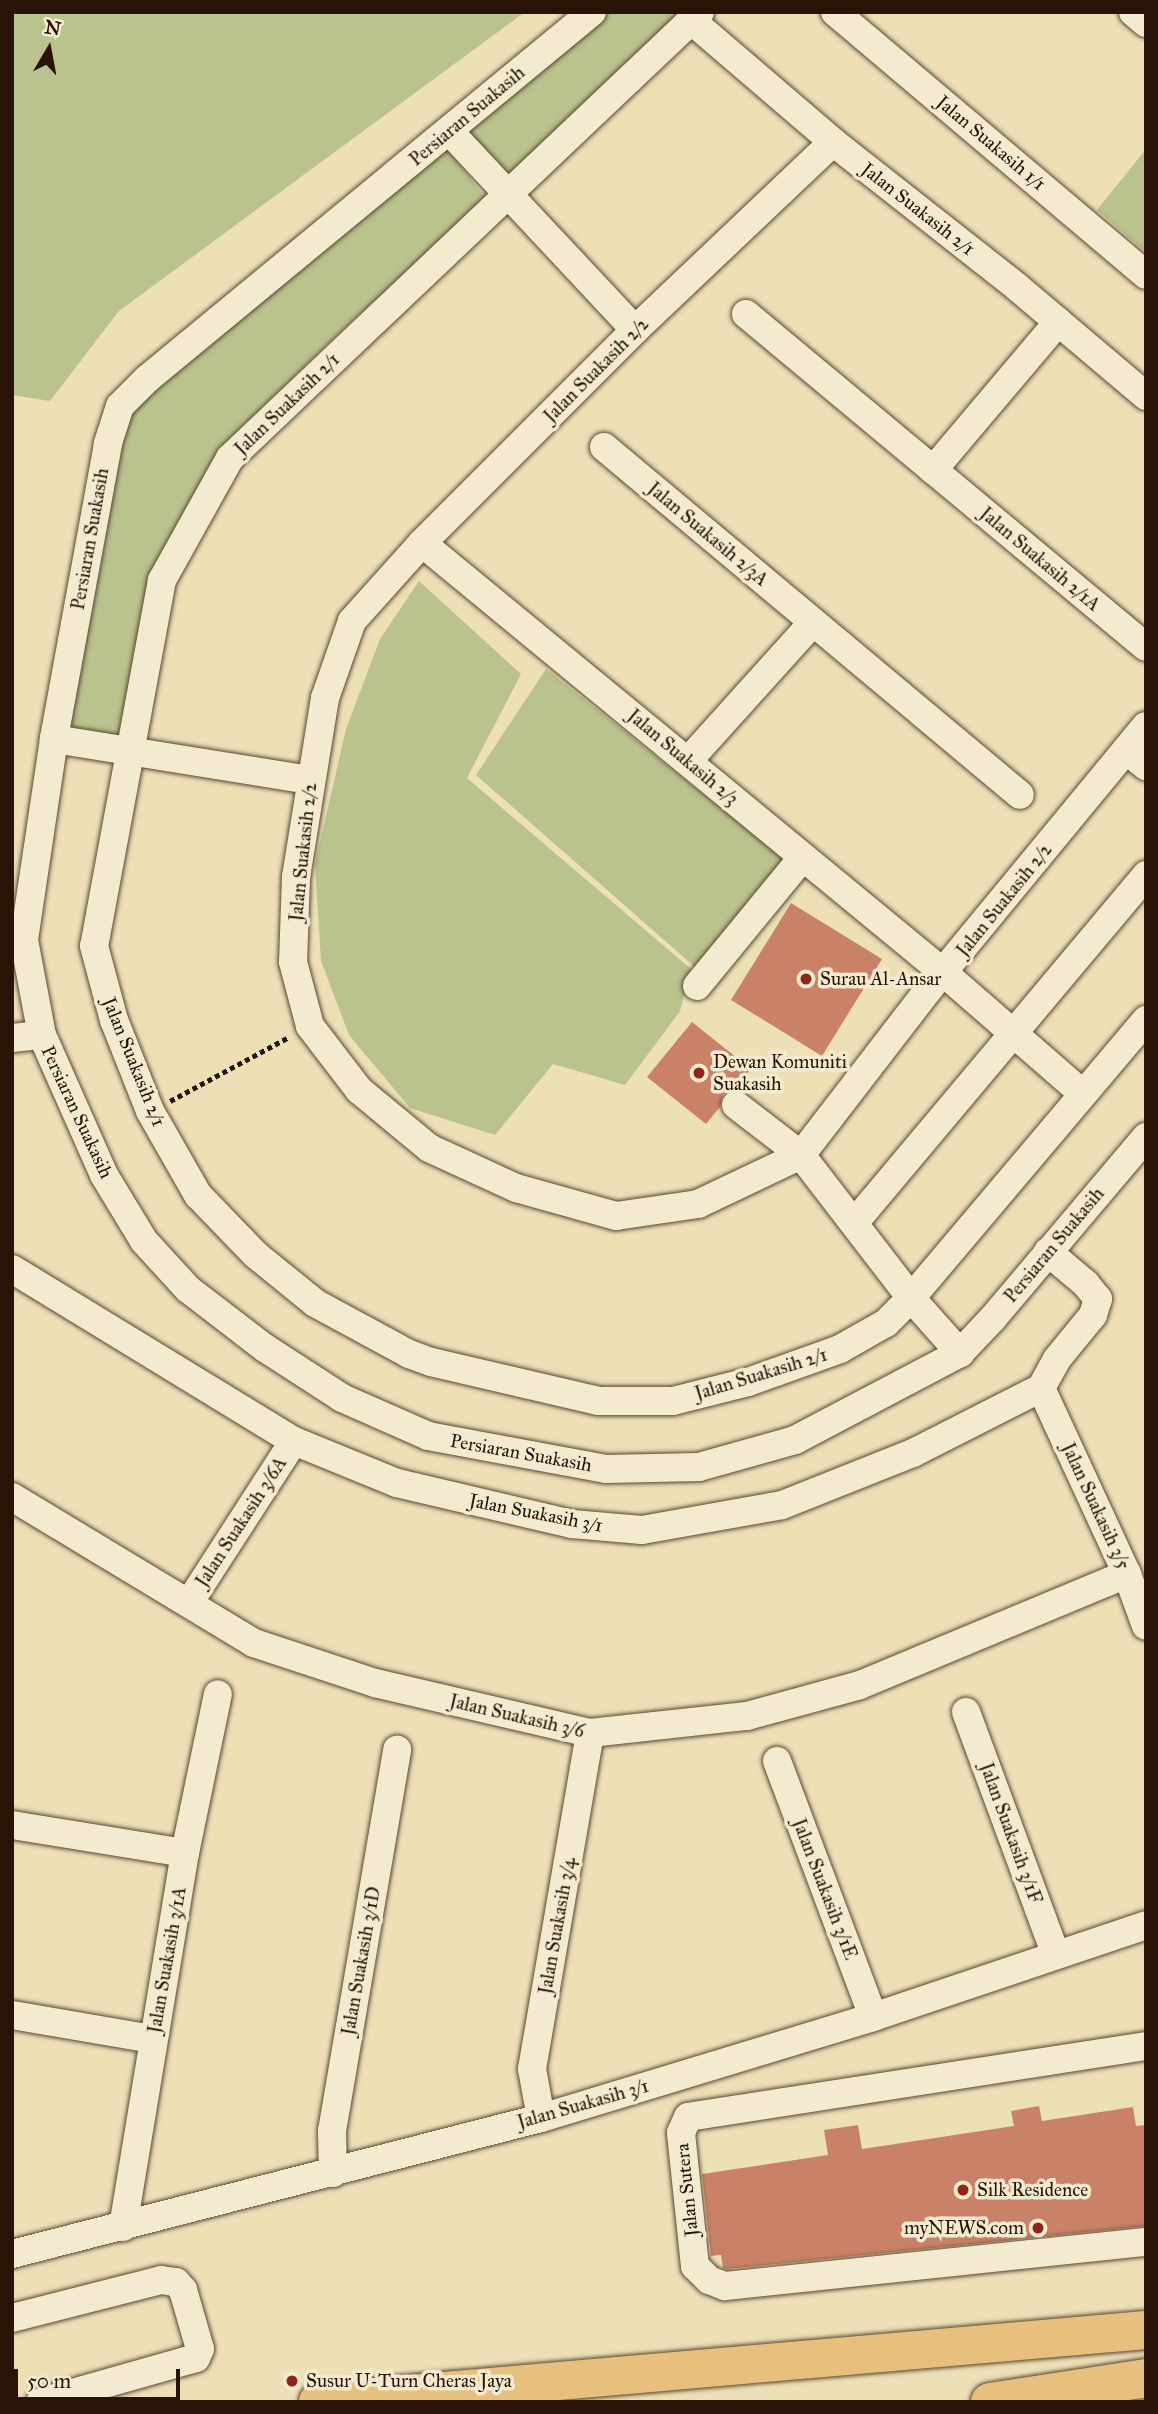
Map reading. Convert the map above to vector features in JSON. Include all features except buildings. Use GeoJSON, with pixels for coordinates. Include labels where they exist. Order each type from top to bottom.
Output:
{"type":"FeatureCollection","features":[{"type":"Feature","properties":{"kind":"highway"},"geometry":{"type":"LineString","coordinates":[[318,2402],[1146,2330]]}},
{"type":"Feature","properties":{"kind":"highway"},"geometry":{"type":"LineString","coordinates":[[990,2402],[1146,2378]]}},
{"type":"Feature","properties":{"kind":"highway"},"geometry":{"type":"LineString","coordinates":[[421,2402],[489,2389]]}},
{"type":"Feature","properties":{"kind":"street","name":"Persiaran Suakasih"},"geometry":{"type":"LineString","coordinates":[[592,12],[155,373],[120,406],[108,444],[54,739],[24,940],[42,1035],[104,1175],[144,1241],[188,1289],[265,1348],[342,1398],[428,1436],[606,1469],[699,1467],[795,1440],[960,1353],[1146,1137]]}},
{"type":"Feature","properties":{"kind":"street","name":"Jalan Suakasih 1/1"},"geometry":{"type":"LineString","coordinates":[[835,12],[1146,275]]}},
{"type":"Feature","properties":{"kind":"street"},"geometry":{"type":"LineString","coordinates":[[1133,12],[1146,23]]}},
{"type":"Feature","properties":{"kind":"street","name":"Jalan Suakasih 2/1"},"geometry":{"type":"LineString","coordinates":[[1146,396],[834,142],[696,17],[230,458],[162,580],[128,750],[94,946],[114,1020],[150,1111],[198,1195],[256,1255],[315,1303],[408,1354],[511,1383],[598,1401],[673,1401],[748,1382],[840,1349],[886,1323],[911,1298],[1146,1020]]}},
{"type":"Feature","properties":{"kind":"street"},"geometry":{"type":"LineString","coordinates":[[449,131],[635,330]]}},
{"type":"Feature","properties":{"kind":"street","name":"Jalan Suakasih 2/2"},"geometry":{"type":"LineString","coordinates":[[834,142],[635,330],[422,543],[352,621],[324,698],[296,877],[293,962],[310,1026],[359,1090],[429,1148],[516,1188],[616,1216],[698,1204],[801,1155],[944,973],[1136,758],[1146,726]]}},
{"type":"Feature","properties":{"kind":"street","name":"Jalan Suakasih 2/1A"},"geometry":{"type":"LineString","coordinates":[[746,314],[1146,647]]}},
{"type":"Feature","properties":{"kind":"street"},"geometry":{"type":"LineString","coordinates":[[933,470],[1058,322]]}},
{"type":"Feature","properties":{"kind":"street","name":"Jalan Suakasih 2/3A"},"geometry":{"type":"LineString","coordinates":[[604,447],[1020,795]]}},
{"type":"Feature","properties":{"kind":"street","name":"Jalan Suakasih 2/3"},"geometry":{"type":"LineString","coordinates":[[422,543],[944,973],[1083,1094]]}},
{"type":"Feature","properties":{"kind":"street"},"geometry":{"type":"LineString","coordinates":[[688,761],[813,622]]}},
{"type":"Feature","properties":{"kind":"street"},"geometry":{"type":"LineString","coordinates":[[54,739],[311,780]]}},
{"type":"Feature","properties":{"kind":"street"},"geometry":{"type":"LineString","coordinates":[[697,986],[802,858]]}},
{"type":"Feature","properties":{"kind":"street"},"geometry":{"type":"LineString","coordinates":[[855,1222],[1146,875]]}},
{"type":"Feature","properties":{"kind":"street"},"geometry":{"type":"LineString","coordinates":[[12,1038],[42,1035]]}},
{"type":"Feature","properties":{"kind":"street"},"geometry":{"type":"LineString","coordinates":[[736,1105],[801,1155],[911,1298],[960,1353]]}},
{"type":"Feature","properties":{"kind":"street"},"geometry":{"type":"LineString","coordinates":[[1041,1388],[1057,1359],[1093,1315],[1098,1299],[1086,1284],[1048,1252]]}},
{"type":"Feature","properties":{"kind":"street","name":"Jalan Suakasih 3/1"},"geometry":{"type":"LineString","coordinates":[[12,1269],[294,1441],[397,1483],[572,1524],[642,1530],[782,1505],[913,1453],[1041,1388]]}},
{"type":"Feature","properties":{"kind":"street","name":"Jalan Suakasih 3/5"},"geometry":{"type":"LineString","coordinates":[[1041,1388],[1127,1574],[1146,1626]]}},
{"type":"Feature","properties":{"kind":"street","name":"Jalan Suakasih 3/6A"},"geometry":{"type":"LineString","coordinates":[[188,1603],[294,1441]]}},
{"type":"Feature","properties":{"kind":"street","name":"Jalan Suakasih 3/6"},"geometry":{"type":"LineString","coordinates":[[12,1497],[254,1643],[376,1684],[590,1733],[747,1716],[860,1685],[1127,1574]]}},
{"type":"Feature","properties":{"kind":"street","name":"Jalan Suakasih 3/1A"},"geometry":{"type":"LineString","coordinates":[[123,2227],[185,1853],[218,1695]]}},
{"type":"Feature","properties":{"kind":"street","name":"Jalan Suakasih 3/1F"},"geometry":{"type":"LineString","coordinates":[[966,1712],[1056,1955]]}},
{"type":"Feature","properties":{"kind":"street","name":"Jalan Suakasih 3/4"},"geometry":{"type":"LineString","coordinates":[[541,2118],[532,2069],[590,1733]]}},
{"type":"Feature","properties":{"kind":"street","name":"Jalan Suakasih 3/1D"},"geometry":{"type":"LineString","coordinates":[[333,2173],[332,2131],[397,1750]]}},
{"type":"Feature","properties":{"kind":"street","name":"Jalan Suakasih 3/1E"},"geometry":{"type":"LineString","coordinates":[[777,1761],[873,2017]]}},
{"type":"Feature","properties":{"kind":"street"},"geometry":{"type":"LineString","coordinates":[[12,1825],[185,1853]]}},
{"type":"Feature","properties":{"kind":"street","name":"Jalan Suakasih 3/1"},"geometry":{"type":"LineString","coordinates":[[12,2254],[541,2118],[873,2017],[1146,1925]]}},
{"type":"Feature","properties":{"kind":"street"},"geometry":{"type":"LineString","coordinates":[[12,2015],[153,2039]]}},
{"type":"Feature","properties":{"kind":"street","name":"Jalan Sutera"},"geometry":{"type":"LineString","coordinates":[[1146,2046],[688,2117],[681,2133],[695,2266],[709,2280],[725,2286],[1146,2242]]}},
{"type":"Feature","properties":{"kind":"street"},"geometry":{"type":"LineString","coordinates":[[12,2318],[161,2280],[176,2282],[183,2290],[200,2349],[196,2358],[40,2402]]}},
{"type":"Feature","properties":{"kind":"path"},"geometry":{"type":"LineString","coordinates":[[150,1111],[310,1026]]}},
{"type":"Feature","properties":{"kind":"green space"},"geometry":{"type":"Polygon","coordinates":[[[12,12],[525,12],[119,311],[50,401],[12,395],[12,12]]]}},
{"type":"Feature","properties":{"kind":"green space"},"geometry":{"type":"Polygon","coordinates":[[[604,12],[691,12],[507,183],[462,132],[604,12]]]}},
{"type":"Feature","properties":{"kind":"green space"},"geometry":{"type":"Polygon","coordinates":[[[447,149],[486,198],[336,336],[221,447],[151,575],[121,740],[66,730],[118,447],[129,411],[447,149]]]}},
{"type":"Feature","properties":{"kind":"green space"},"geometry":{"type":"Polygon","coordinates":[[[1146,149],[1146,252],[1097,210],[1146,149]]]}},
{"type":"Feature","properties":{"kind":"green space"},"geometry":{"type":"Polygon","coordinates":[[[419,581],[521,674],[467,778],[691,969],[680,1011],[625,1085],[553,1064],[495,1135],[410,1108],[349,1035],[321,961],[315,864],[346,729],[380,639],[419,581]]]}},
{"type":"Feature","properties":{"kind":"green space"},"geometry":{"type":"Polygon","coordinates":[[[546,669],[786,860],[696,968],[476,775],[546,669]]]}},
{"type":"Feature","properties":{"kind":"place","name":"Surau Al-Ansar"},"geometry":{"type":"Point","coordinates":[806,979]}},
{"type":"Feature","properties":{"kind":"place","name":"Dewan Komuniti Suakasih"},"geometry":{"type":"Point","coordinates":[699,1073]}},
{"type":"Feature","properties":{"kind":"place","name":"Silk Residence"},"geometry":{"type":"Point","coordinates":[963,2190]}},
{"type":"Feature","properties":{"kind":"place","name":"myNEWS.com"},"geometry":{"type":"Point","coordinates":[1038,2228]}},
{"type":"Feature","properties":{"kind":"place","name":"Susur U-Turn Cheras Jaya"},"geometry":{"type":"Point","coordinates":[292,2381]}}]}
